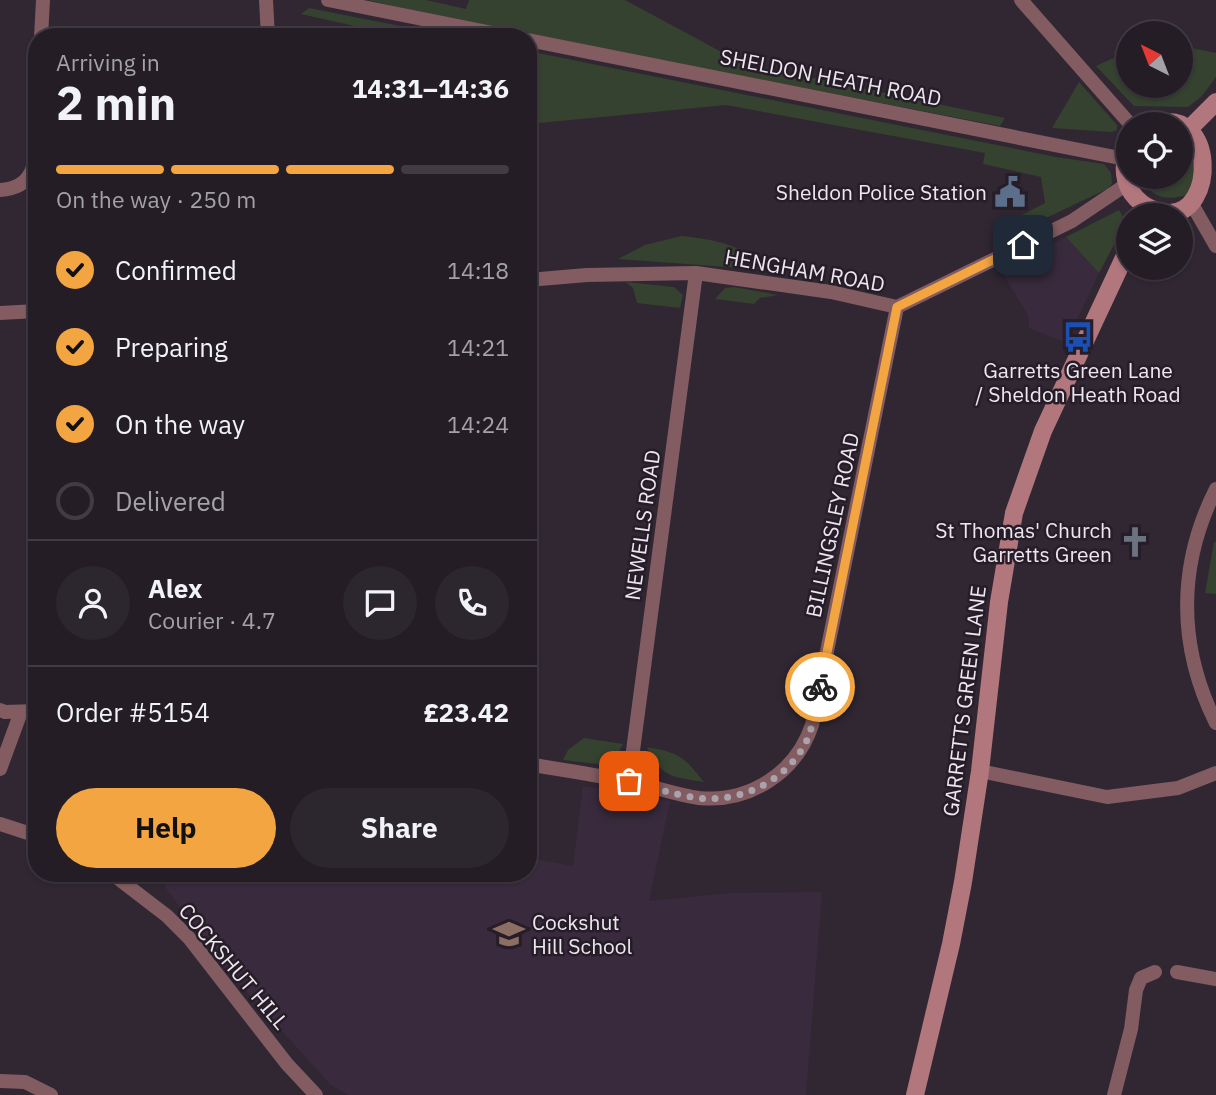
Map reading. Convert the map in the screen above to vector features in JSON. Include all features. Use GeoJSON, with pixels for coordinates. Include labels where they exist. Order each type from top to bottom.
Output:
{"type":"FeatureCollection","features":[{"type":"Feature","properties":{"kind":"street"},"geometry":{"type":"LineString","coordinates":[[41,28],[43,0]]}},
{"type":"Feature","properties":{"kind":"street"},"geometry":{"type":"LineString","coordinates":[[266,0],[268,28]]}},
{"type":"Feature","properties":{"kind":"street"},"geometry":{"type":"LineString","coordinates":[[328,0],[467,28]]}},
{"type":"Feature","properties":{"kind":"street"},"geometry":{"type":"LineString","coordinates":[[1029,3],[1120,112]]}},
{"type":"Feature","properties":{"kind":"street","name":"SHELDON HEATH ROAD"},"geometry":{"type":"LineString","coordinates":[[537,42],[1116,151]]}},
{"type":"Feature","properties":{"kind":"street"},"geometry":{"type":"LineString","coordinates":[[1193,125],[1216,102]]}},
{"type":"Feature","properties":{"kind":"street"},"geometry":{"type":"LineString","coordinates":[[1193,129],[1208,143],[1215,168],[1207,194],[1193,206],[1216,246]]}},
{"type":"Feature","properties":{"kind":"street"},"geometry":{"type":"LineString","coordinates":[[0,190],[18,186],[28,176]]}},
{"type":"Feature","properties":{"kind":"street","name":"HENGHAM ROAD"},"geometry":{"type":"LineString","coordinates":[[537,279],[587,275],[696,273],[831,292],[897,307],[1072,220],[1119,189]]}},
{"type":"Feature","properties":{"kind":"street","name":"NEWELLS ROAD"},"geometry":{"type":"LineString","coordinates":[[629,781],[696,273]]}},
{"type":"Feature","properties":{"kind":"street","name":"GARRETTS GREEN LANE"},"geometry":{"type":"LineString","coordinates":[[915,1095],[951,944],[980,771],[999,602],[1014,513],[1044,430],[1116,275]]}},
{"type":"Feature","properties":{"kind":"street","name":"BILLINGSLEY ROAD"},"geometry":{"type":"LineString","coordinates":[[537,766],[629,781],[698,798],[724,798],[749,793],[774,779],[801,750],[812,725],[897,307]]}},
{"type":"Feature","properties":{"kind":"street"},"geometry":{"type":"LineString","coordinates":[[0,313],[28,311]]}},
{"type":"Feature","properties":{"kind":"street"},"geometry":{"type":"LineString","coordinates":[[1216,489],[1195,540],[1186,609],[1193,665],[1204,699],[1216,723]]}},
{"type":"Feature","properties":{"kind":"street"},"geometry":{"type":"LineString","coordinates":[[0,710],[28,711]]}},
{"type":"Feature","properties":{"kind":"street"},"geometry":{"type":"LineString","coordinates":[[0,769],[21,712]]}},
{"type":"Feature","properties":{"kind":"street"},"geometry":{"type":"LineString","coordinates":[[980,771],[1107,797],[1178,788],[1216,773]]}},
{"type":"Feature","properties":{"kind":"street"},"geometry":{"type":"LineString","coordinates":[[0,824],[28,833]]}},
{"type":"Feature","properties":{"kind":"street","name":"COCKSHUT HILL"},"geometry":{"type":"LineString","coordinates":[[123,882],[167,916],[189,937],[287,1064],[316,1095]]}},
{"type":"Feature","properties":{"kind":"street"},"geometry":{"type":"LineString","coordinates":[[1114,1095],[1131,1029],[1136,990],[1141,978],[1155,972]]}},
{"type":"Feature","properties":{"kind":"street"},"geometry":{"type":"LineString","coordinates":[[1177,972],[1216,979]]}},
{"type":"Feature","properties":{"kind":"street"},"geometry":{"type":"LineString","coordinates":[[0,1081],[24,1082],[51,1095]]}},
{"type":"Feature","properties":{"kind":"shaded area"},"geometry":{"type":"Polygon","coordinates":[[[1066,237],[1099,273],[1066,343],[1029,328],[1028,315],[1000,269],[1066,237]]]}},
{"type":"Feature","properties":{"kind":"shaded area","name":"Cockshut Hill School"},"geometry":{"type":"Polygon","coordinates":[[[583,786],[670,801],[649,901],[730,893],[822,892],[806,1095],[348,1095],[330,1084],[223,966],[162,882],[537,882],[537,859],[573,866],[583,786]]]}},
{"type":"Feature","properties":{"kind":"green space"},"geometry":{"type":"Polygon","coordinates":[[[367,0],[426,0],[466,9],[469,0],[625,0],[742,63],[1005,118],[1000,126],[537,36],[537,28],[484,26],[367,0]]]}},
{"type":"Feature","properties":{"kind":"green space"},"geometry":{"type":"Polygon","coordinates":[[[309,8],[410,28],[363,28],[301,14],[309,8]]]}},
{"type":"Feature","properties":{"kind":"green space"},"geometry":{"type":"Polygon","coordinates":[[[1194,49],[1216,53],[1216,77],[1202,96],[1188,107],[1134,106],[1126,98],[1194,98],[1194,49]]]}},
{"type":"Feature","properties":{"kind":"green space"},"geometry":{"type":"Polygon","coordinates":[[[537,53],[1056,157],[1104,164],[1111,173],[1112,184],[1107,189],[1002,239],[997,228],[1045,203],[1041,177],[983,164],[985,153],[726,105],[537,123],[537,53]]]}},
{"type":"Feature","properties":{"kind":"green space"},"geometry":{"type":"Polygon","coordinates":[[[1116,57],[1116,87],[1096,66],[1116,57]]]}},
{"type":"Feature","properties":{"kind":"green space"},"geometry":{"type":"Polygon","coordinates":[[[1079,82],[1116,124],[1116,130],[1112,132],[1052,128],[1079,82]]]}},
{"type":"Feature","properties":{"kind":"green space"},"geometry":{"type":"Polygon","coordinates":[[[1193,149],[1200,160],[1193,180],[1193,149]]]}},
{"type":"Feature","properties":{"kind":"green space"},"geometry":{"type":"Polygon","coordinates":[[[1190,189],[1188,194],[1174,198],[1167,198],[1149,190],[1190,189]]]}},
{"type":"Feature","properties":{"kind":"green space"},"geometry":{"type":"Polygon","coordinates":[[[1116,212],[1116,241],[1099,273],[1066,237],[1116,212]]]}},
{"type":"Feature","properties":{"kind":"green space"},"geometry":{"type":"Polygon","coordinates":[[[681,236],[734,247],[781,271],[618,259],[645,245],[681,236]]]}},
{"type":"Feature","properties":{"kind":"green space"},"geometry":{"type":"Polygon","coordinates":[[[626,282],[674,287],[683,295],[680,308],[637,303],[633,288],[626,282]]]}},
{"type":"Feature","properties":{"kind":"green space"},"geometry":{"type":"Polygon","coordinates":[[[734,287],[778,295],[760,298],[754,304],[715,299],[725,288],[734,287]]]}},
{"type":"Feature","properties":{"kind":"green space"},"geometry":{"type":"Polygon","coordinates":[[[1216,542],[1216,594],[1205,593],[1216,542]]]}},
{"type":"Feature","properties":{"kind":"green space"},"geometry":{"type":"Polygon","coordinates":[[[584,738],[623,744],[614,761],[597,764],[563,760],[568,750],[584,738]]]}},
{"type":"Feature","properties":{"kind":"green space"},"geometry":{"type":"Polygon","coordinates":[[[647,747],[680,757],[704,782],[669,774],[657,765],[647,747]]]}},
{"type":"Feature","properties":{"kind":"way so far"},"geometry":{"type":"LineString","coordinates":[[629,781],[698,798],[724,798],[749,793],[774,779],[801,750],[812,725],[820,687]]}},
{"type":"Feature","properties":{"kind":"place","name":"Sheldon Police Station"},"geometry":{"type":"Point","coordinates":[1010,192]}},
{"type":"Feature","properties":{"kind":"place","name":"Garretts Green Lane / Sheldon Heath Road"},"geometry":{"type":"Point","coordinates":[1078,337]}},
{"type":"Feature","properties":{"kind":"place","name":"St Thomas' Church Garretts Green"},"geometry":{"type":"Point","coordinates":[1135,542]}},
{"type":"Feature","properties":{"kind":"place","name":"Cockshut Hill School"},"geometry":{"type":"Point","coordinates":[509,934]}},
{"type":"Feature","properties":{"kind":"route"},"geometry":{"type":"LineString","coordinates":[[820,687],[897,307],[1023,245]]}}]}
